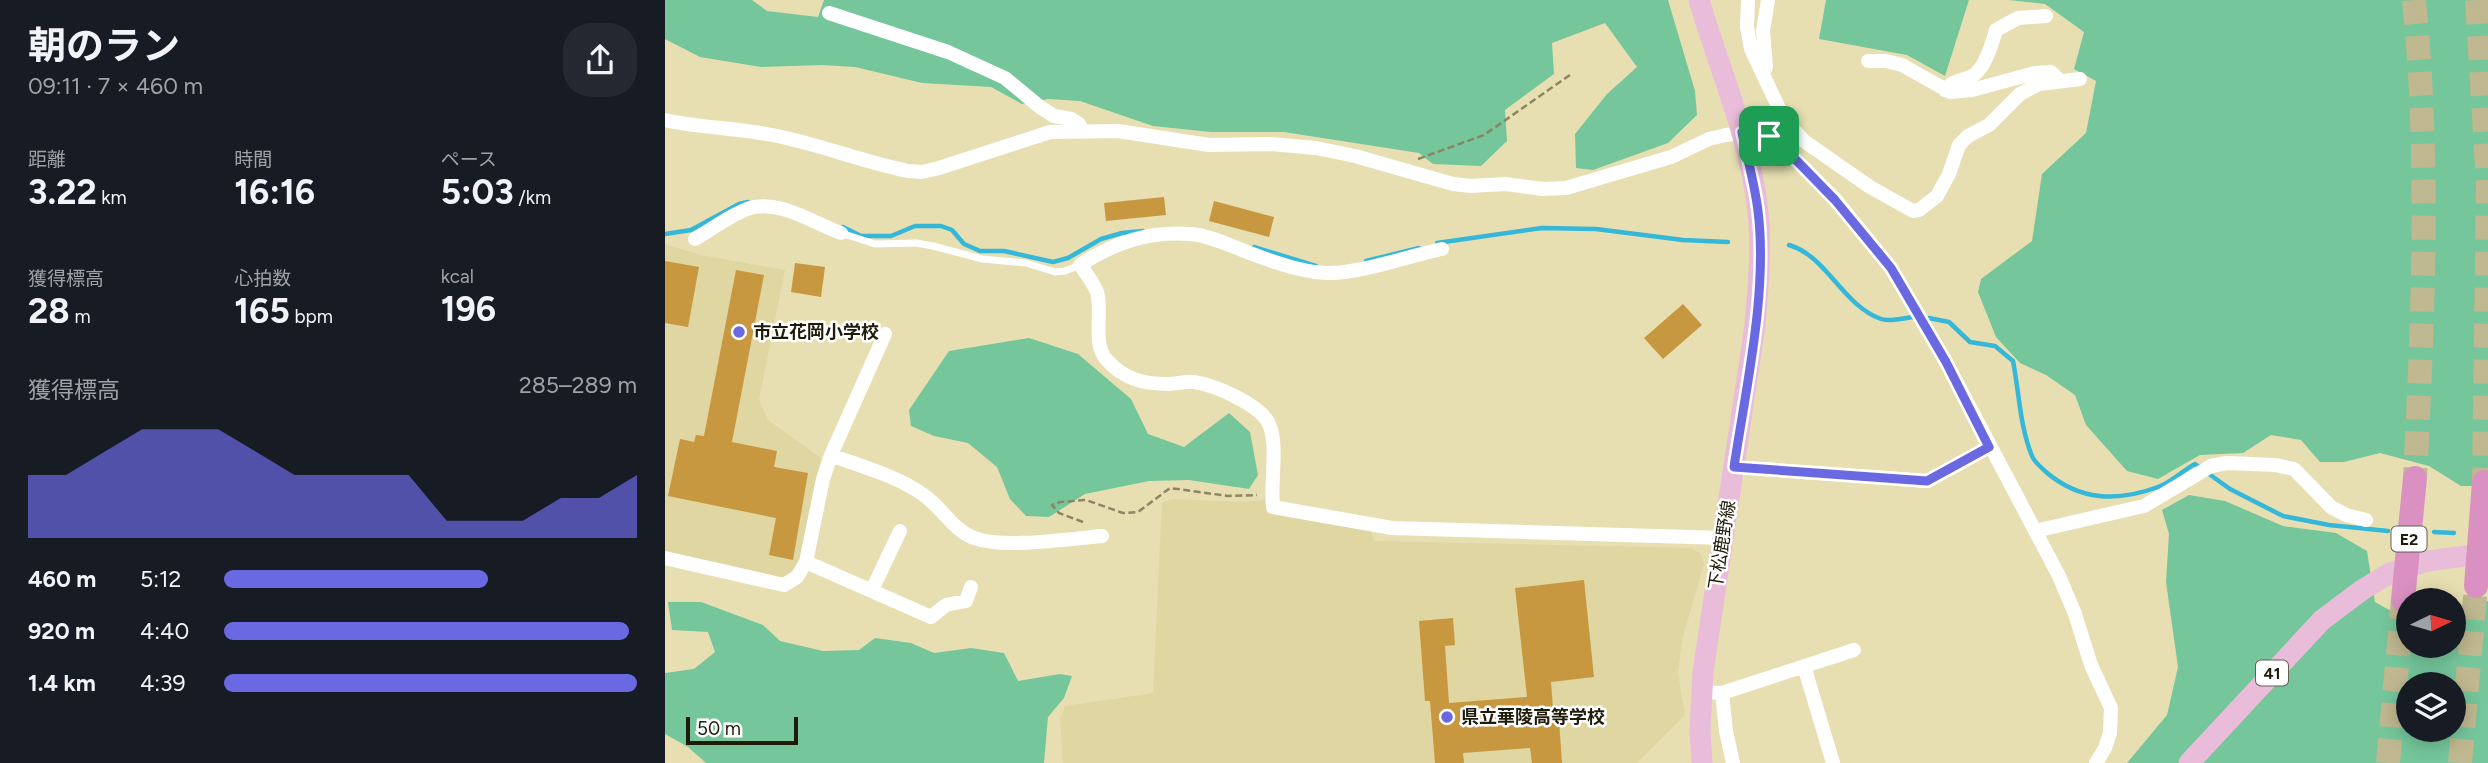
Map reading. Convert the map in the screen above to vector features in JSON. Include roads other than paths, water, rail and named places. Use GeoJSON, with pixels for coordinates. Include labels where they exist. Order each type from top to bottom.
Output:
{"type":"FeatureCollection","features":[{"type":"Feature","properties":{"kind":"highway","name":"E2"},"geometry":{"type":"LineString","coordinates":[[2404,588],[2415,478]]}},
{"type":"Feature","properties":{"kind":"highway"},"geometry":{"type":"LineString","coordinates":[[2476,586],[2484,482]]}},
{"type":"Feature","properties":{"kind":"main road","name":"下松鹿野線"},"geometry":{"type":"LineString","coordinates":[[1699,0],[1742,132],[1758,212],[1759,270],[1755,325],[1723,538],[1712,693],[1702,763]]}},
{"type":"Feature","properties":{"kind":"main road","name":"41"},"geometry":{"type":"LineString","coordinates":[[2189,763],[2322,620],[2362,590],[2390,573],[2428,561],[2488,553]]}},
{"type":"Feature","properties":{"kind":"street"},"geometry":{"type":"LineString","coordinates":[[1748,0],[1747,27],[1751,49],[1784,119],[1804,141],[1870,187],[1913,211],[1937,196],[1949,174],[1959,145],[1968,136],[1989,125],[2020,94],[2039,84],[2080,79]]}},
{"type":"Feature","properties":{"kind":"street"},"geometry":{"type":"LineString","coordinates":[[1763,73],[1766,67],[1763,31],[1768,0]]}},
{"type":"Feature","properties":{"kind":"street"},"geometry":{"type":"LineString","coordinates":[[829,13],[948,52],[1006,78],[1040,107],[1054,116],[1071,119],[1079,124],[1082,130]]}},
{"type":"Feature","properties":{"kind":"street"},"geometry":{"type":"LineString","coordinates":[[1945,90],[1951,82],[1973,76],[1979,69],[1996,30],[2018,18],[2046,16]]}},
{"type":"Feature","properties":{"kind":"street"},"geometry":{"type":"LineString","coordinates":[[1868,61],[1902,65],[1950,92],[1972,90],[2035,73],[2051,72],[2059,80]]}},
{"type":"Feature","properties":{"kind":"street"},"geometry":{"type":"LineString","coordinates":[[1769,136],[1784,119]]}},
{"type":"Feature","properties":{"kind":"street"},"geometry":{"type":"LineString","coordinates":[[665,120],[690,126],[720,126],[777,136],[908,171],[922,172],[1050,132],[1118,131],[1209,145],[1270,144],[1316,148],[1355,156],[1453,184],[1505,184],[1543,189],[1566,188],[1671,157],[1709,139],[1742,132],[1769,136],[1778,149],[1796,160],[1835,200],[1891,268],[1946,362],[2059,576],[2075,614],[2091,665],[2111,708],[2110,733],[2096,763]]}},
{"type":"Feature","properties":{"kind":"street"},"geometry":{"type":"LineString","coordinates":[[695,239],[747,209],[760,206],[791,212],[841,233]]}},
{"type":"Feature","properties":{"kind":"street"},"geometry":{"type":"LineString","coordinates":[[1442,249],[1352,271],[1325,273],[1293,267],[1193,234],[1162,235],[1135,238],[1112,246],[1080,265],[1097,291],[1100,347],[1105,359],[1130,379],[1142,383],[1194,382],[1216,388],[1254,406],[1268,423],[1272,439],[1273,507],[1392,528],[1723,538]]}},
{"type":"Feature","properties":{"kind":"street"},"geometry":{"type":"LineString","coordinates":[[665,558],[784,585],[797,577],[806,562],[823,479],[831,455],[885,334]]}},
{"type":"Feature","properties":{"kind":"street"},"geometry":{"type":"LineString","coordinates":[[1734,467],[1927,481],[1989,447]]}},
{"type":"Feature","properties":{"kind":"street"},"geometry":{"type":"LineString","coordinates":[[831,455],[890,477],[925,496],[960,531],[973,538],[989,542],[1016,542],[1102,536]]}},
{"type":"Feature","properties":{"kind":"street"},"geometry":{"type":"LineString","coordinates":[[2035,531],[2144,506],[2204,469],[2227,463],[2275,465],[2294,469],[2331,507],[2346,515],[2366,520]]}},
{"type":"Feature","properties":{"kind":"street"},"geometry":{"type":"LineString","coordinates":[[872,590],[901,531]]}},
{"type":"Feature","properties":{"kind":"street"},"geometry":{"type":"LineString","coordinates":[[806,562],[931,617],[946,605],[966,601],[971,587]]}},
{"type":"Feature","properties":{"kind":"street"},"geometry":{"type":"LineString","coordinates":[[1733,763],[1726,731],[1712,693],[1854,650]]}},
{"type":"Feature","properties":{"kind":"street"},"geometry":{"type":"LineString","coordinates":[[1804,666],[1833,763]]}},
{"type":"Feature","properties":{"kind":"lane"},"geometry":{"type":"LineString","coordinates":[[841,233],[875,244],[916,243],[982,259],[1026,263],[1055,272],[1080,265]]}},
{"type":"Feature","properties":{"kind":"waterway"},"geometry":{"type":"LineString","coordinates":[[665,234],[691,230],[739,204],[748,202]]}},
{"type":"Feature","properties":{"kind":"waterway"},"geometry":{"type":"LineString","coordinates":[[843,227],[861,236],[891,236],[915,226],[941,226],[952,230],[964,244],[980,251],[1004,251],[1053,262],[1068,258],[1101,239],[1143,231]]}},
{"type":"Feature","properties":{"kind":"waterway"},"geometry":{"type":"LineString","coordinates":[[1437,243],[1542,228],[1596,229],[1683,240],[1728,242]]}},
{"type":"Feature","properties":{"kind":"waterway"},"geometry":{"type":"LineString","coordinates":[[1789,245],[1814,259],[1867,312],[1884,320],[1913,317]]}},
{"type":"Feature","properties":{"kind":"waterway"},"geometry":{"type":"LineString","coordinates":[[1254,247],[1316,266]]}},
{"type":"Feature","properties":{"kind":"waterway"},"geometry":{"type":"LineString","coordinates":[[1366,261],[1419,248]]}},
{"type":"Feature","properties":{"kind":"waterway"},"geometry":{"type":"LineString","coordinates":[[1929,318],[1949,322],[1970,342],[1995,346],[2013,361],[2022,421],[2032,456],[2046,472],[2072,489],[2099,496],[2143,492],[2162,485],[2195,464],[2230,489],[2283,516],[2329,525],[2388,531]]}},
{"type":"Feature","properties":{"kind":"waterway"},"geometry":{"type":"LineString","coordinates":[[2434,532],[2454,533]]}},
{"type":"Feature","properties":{"kind":"tunnel"},"geometry":{"type":"LineString","coordinates":[[2414,0],[2423,179],[2422,298],[2415,478]]}},
{"type":"Feature","properties":{"kind":"tunnel"},"geometry":{"type":"LineString","coordinates":[[2477,0],[2488,183],[2484,482]]}},
{"type":"Feature","properties":{"kind":"tunnel"},"geometry":{"type":"LineString","coordinates":[[2460,763],[2476,586]]}},
{"type":"Feature","properties":{"kind":"tunnel"},"geometry":{"type":"LineString","coordinates":[[2388,763],[2398,658]]}},
{"type":"Feature","properties":{"kind":"place","name":"市立花岡小学校"},"geometry":{"type":"Point","coordinates":[739,332]}},
{"type":"Feature","properties":{"kind":"place","name":"県立華陵高等学校"},"geometry":{"type":"Point","coordinates":[1447,717]}}]}
